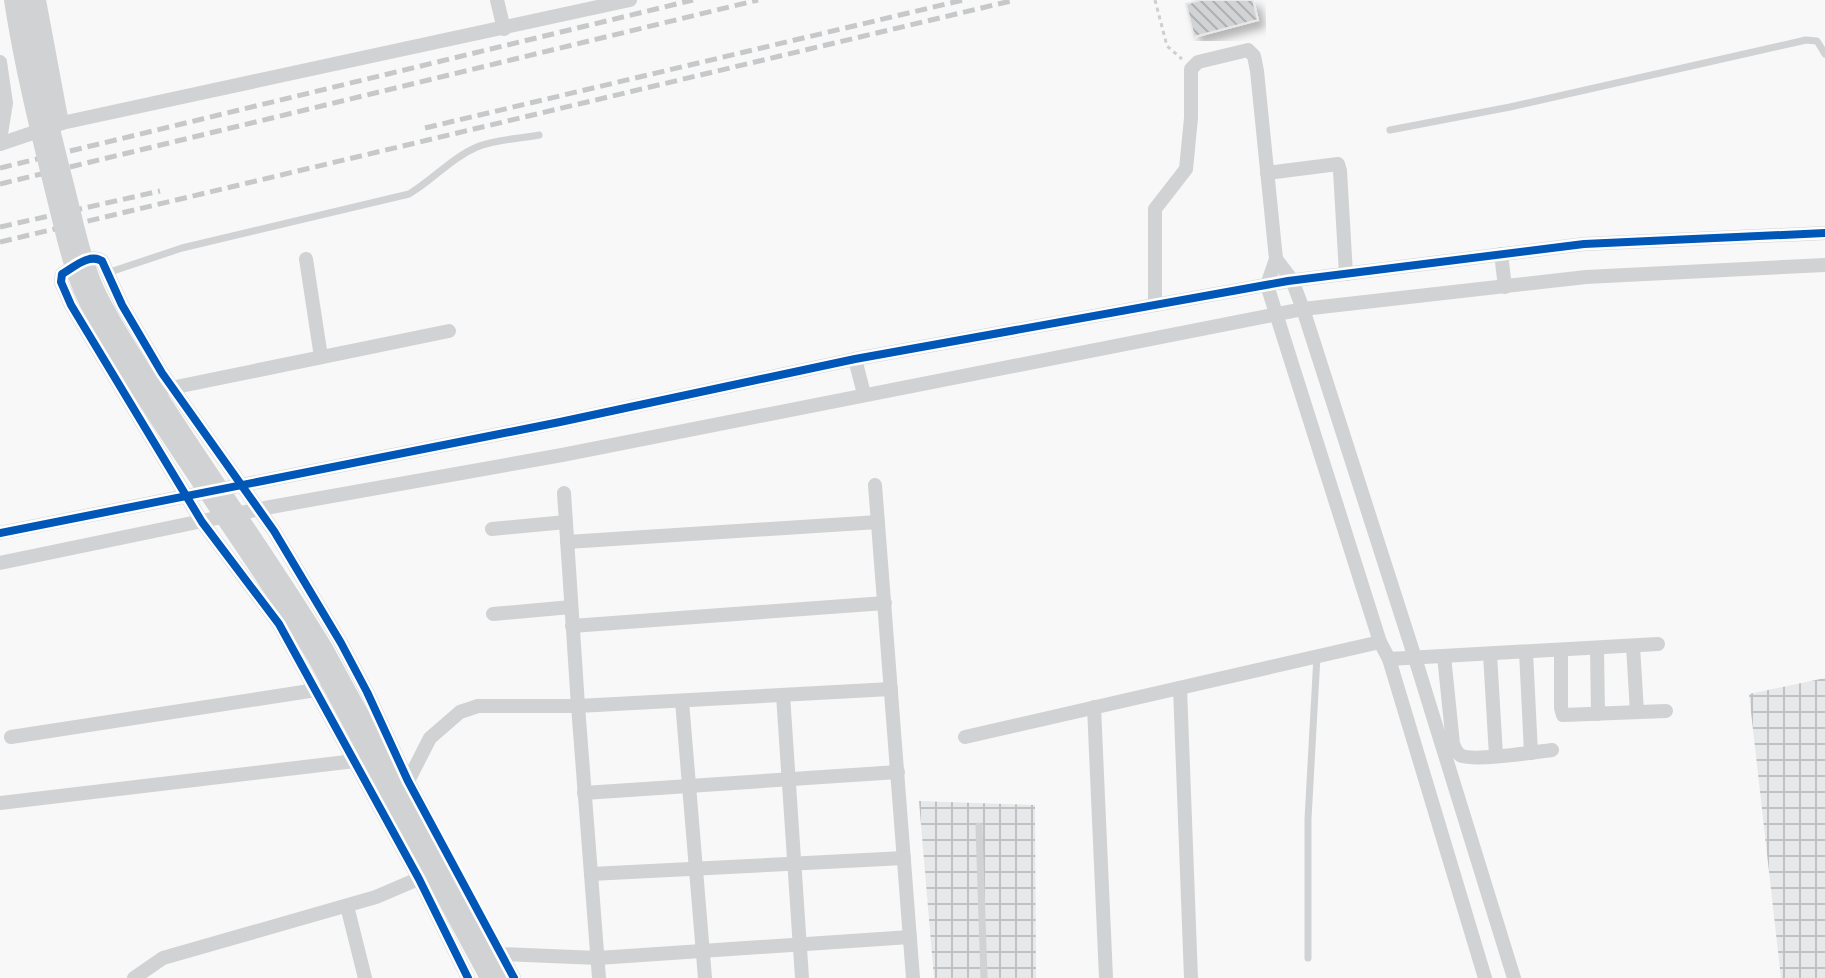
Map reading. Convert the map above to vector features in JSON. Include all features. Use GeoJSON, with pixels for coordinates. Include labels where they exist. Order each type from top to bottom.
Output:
{"type":"FeatureCollection","features":[{"type":"Feature","properties":{"kind":"street"},"geometry":{"type":"LineString","coordinates":[[12,0],[32,108],[74,272],[86,299],[106,338],[315,657],[488,978]]}},
{"type":"Feature","properties":{"kind":"street"},"geometry":{"type":"LineString","coordinates":[[26,0],[34,58],[45,105],[87,267],[98,293],[118,331],[179,428],[326,650],[504,978]]}},
{"type":"Feature","properties":{"kind":"street"},"geometry":{"type":"LineString","coordinates":[[39,0],[62,123]]}},
{"type":"Feature","properties":{"kind":"street"},"geometry":{"type":"LineString","coordinates":[[497,0],[504,29]]}},
{"type":"Feature","properties":{"kind":"street"},"geometry":{"type":"LineString","coordinates":[[0,62],[6,103],[0,142],[62,123],[630,0]]}},
{"type":"Feature","properties":{"kind":"street"},"geometry":{"type":"LineString","coordinates":[[1155,305],[1155,209],[1186,169],[1191,118],[1190,77],[1194,65],[1248,50],[1254,56],[1276,259],[1267,285],[1380,642],[1389,659],[1485,978]]}},
{"type":"Feature","properties":{"kind":"street"},"geometry":{"type":"LineString","coordinates":[[1267,173],[1338,164],[1346,274]]}},
{"type":"Feature","properties":{"kind":"street"},"geometry":{"type":"LineString","coordinates":[[0,533],[560,422],[855,359],[1292,280],[1584,244],[1825,233]]}},
{"type":"Feature","properties":{"kind":"street"},"geometry":{"type":"LineString","coordinates":[[1501,254],[1505,287]]}},
{"type":"Feature","properties":{"kind":"street"},"geometry":{"type":"LineString","coordinates":[[468,978],[419,879],[279,624],[202,522],[71,305],[61,282],[62,274],[90,258],[102,261],[122,305],[171,388],[274,531],[341,643],[408,781],[514,978]]}},
{"type":"Feature","properties":{"kind":"street"},"geometry":{"type":"LineString","coordinates":[[306,259],[321,357]]}},
{"type":"Feature","properties":{"kind":"street"},"geometry":{"type":"LineString","coordinates":[[1276,259],[1292,280],[1303,309],[1514,978]]}},
{"type":"Feature","properties":{"kind":"street"},"geometry":{"type":"LineString","coordinates":[[0,563],[257,509],[562,455],[1303,309],[1586,277],[1825,265]]}},
{"type":"Feature","properties":{"kind":"street"},"geometry":{"type":"LineString","coordinates":[[171,388],[449,331]]}},
{"type":"Feature","properties":{"kind":"street"},"geometry":{"type":"LineString","coordinates":[[855,359],[864,394]]}},
{"type":"Feature","properties":{"kind":"street"},"geometry":{"type":"LineString","coordinates":[[875,485],[913,978]]}},
{"type":"Feature","properties":{"kind":"street"},"geometry":{"type":"LineString","coordinates":[[564,493],[599,978]]}},
{"type":"Feature","properties":{"kind":"street"},"geometry":{"type":"LineString","coordinates":[[492,529],[566,522]]}},
{"type":"Feature","properties":{"kind":"street"},"geometry":{"type":"LineString","coordinates":[[567,542],[878,522]]}},
{"type":"Feature","properties":{"kind":"street"},"geometry":{"type":"LineString","coordinates":[[572,626],[885,603]]}},
{"type":"Feature","properties":{"kind":"street"},"geometry":{"type":"LineString","coordinates":[[493,614],[571,607]]}},
{"type":"Feature","properties":{"kind":"street"},"geometry":{"type":"LineString","coordinates":[[965,737],[1380,642]]}},
{"type":"Feature","properties":{"kind":"street"},"geometry":{"type":"LineString","coordinates":[[1389,659],[1658,644]]}},
{"type":"Feature","properties":{"kind":"street"},"geometry":{"type":"LineString","coordinates":[[1633,646],[1637,712]]}},
{"type":"Feature","properties":{"kind":"street"},"geometry":{"type":"LineString","coordinates":[[1597,648],[1598,714]]}},
{"type":"Feature","properties":{"kind":"street"},"geometry":{"type":"LineString","coordinates":[[1561,650],[1563,715],[1666,711]]}},
{"type":"Feature","properties":{"kind":"street"},"geometry":{"type":"LineString","coordinates":[[1526,652],[1531,753]]}},
{"type":"Feature","properties":{"kind":"street"},"geometry":{"type":"LineString","coordinates":[[1490,654],[1496,756]]}},
{"type":"Feature","properties":{"kind":"street"},"geometry":{"type":"LineString","coordinates":[[1444,656],[1453,744],[1457,753],[1464,757],[1496,756],[1552,750]]}},
{"type":"Feature","properties":{"kind":"street"},"geometry":{"type":"LineString","coordinates":[[1180,688],[1191,978]]}},
{"type":"Feature","properties":{"kind":"street"},"geometry":{"type":"LineString","coordinates":[[408,781],[430,738],[460,712],[478,706],[578,706],[891,689]]}},
{"type":"Feature","properties":{"kind":"street"},"geometry":{"type":"LineString","coordinates":[[11,737],[316,690]]}},
{"type":"Feature","properties":{"kind":"street"},"geometry":{"type":"LineString","coordinates":[[783,695],[802,978]]}},
{"type":"Feature","properties":{"kind":"street"},"geometry":{"type":"LineString","coordinates":[[682,701],[705,978]]}},
{"type":"Feature","properties":{"kind":"street"},"geometry":{"type":"LineString","coordinates":[[1094,707],[1106,978]]}},
{"type":"Feature","properties":{"kind":"street"},"geometry":{"type":"LineString","coordinates":[[0,803],[355,761]]}},
{"type":"Feature","properties":{"kind":"street"},"geometry":{"type":"LineString","coordinates":[[584,793],[898,772]]}},
{"type":"Feature","properties":{"kind":"street"},"geometry":{"type":"LineString","coordinates":[[591,874],[904,858]]}},
{"type":"Feature","properties":{"kind":"street"},"geometry":{"type":"LineString","coordinates":[[134,978],[163,958],[376,897],[451,863]]}},
{"type":"Feature","properties":{"kind":"street"},"geometry":{"type":"LineString","coordinates":[[347,906],[365,978]]}},
{"type":"Feature","properties":{"kind":"street"},"geometry":{"type":"LineString","coordinates":[[500,954],[598,958],[910,937]]}},
{"type":"Feature","properties":{"kind":"lane"},"geometry":{"type":"LineString","coordinates":[[1390,130],[1510,107],[1806,40],[1817,41],[1825,54]]}},
{"type":"Feature","properties":{"kind":"lane"},"geometry":{"type":"LineString","coordinates":[[107,273],[182,248],[409,194],[432,175],[480,145],[539,135]]}},
{"type":"Feature","properties":{"kind":"lane"},"geometry":{"type":"LineString","coordinates":[[1308,958],[1308,819],[1317,656]]}},
{"type":"Feature","properties":{"kind":"lane"},"geometry":{"type":"LineString","coordinates":[[979,826],[984,978]]}},
{"type":"Feature","properties":{"kind":"path"},"geometry":{"type":"LineString","coordinates":[[1155,0],[1167,46],[1194,65]]}},
{"type":"Feature","properties":{"kind":"shaded area"},"geometry":{"type":"Polygon","coordinates":[[[1825,678],[1825,978],[1781,978],[1749,694],[1825,678]]]}},
{"type":"Feature","properties":{"kind":"shaded area"},"geometry":{"type":"Polygon","coordinates":[[[919,801],[1035,805],[1036,978],[934,978],[919,801]]]}},
{"type":"Feature","properties":{"kind":"building"},"geometry":{"type":"Polygon","coordinates":[[[1200,0],[1253,0],[1258,20],[1194,37],[1186,4],[1200,0]]]}},
{"type":"Feature","properties":{"kind":"railway"},"geometry":{"type":"LineString","coordinates":[[0,168],[693,0]]}},
{"type":"Feature","properties":{"kind":"railway"},"geometry":{"type":"LineString","coordinates":[[0,184],[758,0]]}},
{"type":"Feature","properties":{"kind":"railway"},"geometry":{"type":"LineString","coordinates":[[425,128],[963,0]]}},
{"type":"Feature","properties":{"kind":"railway"},"geometry":{"type":"LineString","coordinates":[[0,242],[1015,0]]}},
{"type":"Feature","properties":{"kind":"railway"},"geometry":{"type":"LineString","coordinates":[[0,227],[160,191]]}},
{"type":"Feature","properties":{"kind":"cycle path"},"geometry":{"type":"LineString","coordinates":[[0,533],[560,422],[855,359],[1288,281],[1584,244],[1825,233]]}},
{"type":"Feature","properties":{"kind":"cycle path"},"geometry":{"type":"LineString","coordinates":[[468,978],[419,879],[279,624],[202,522],[71,305],[61,282],[62,274],[82,262],[92,259],[102,261],[122,305],[162,373],[274,531],[341,643],[408,781],[514,978]]}}]}
